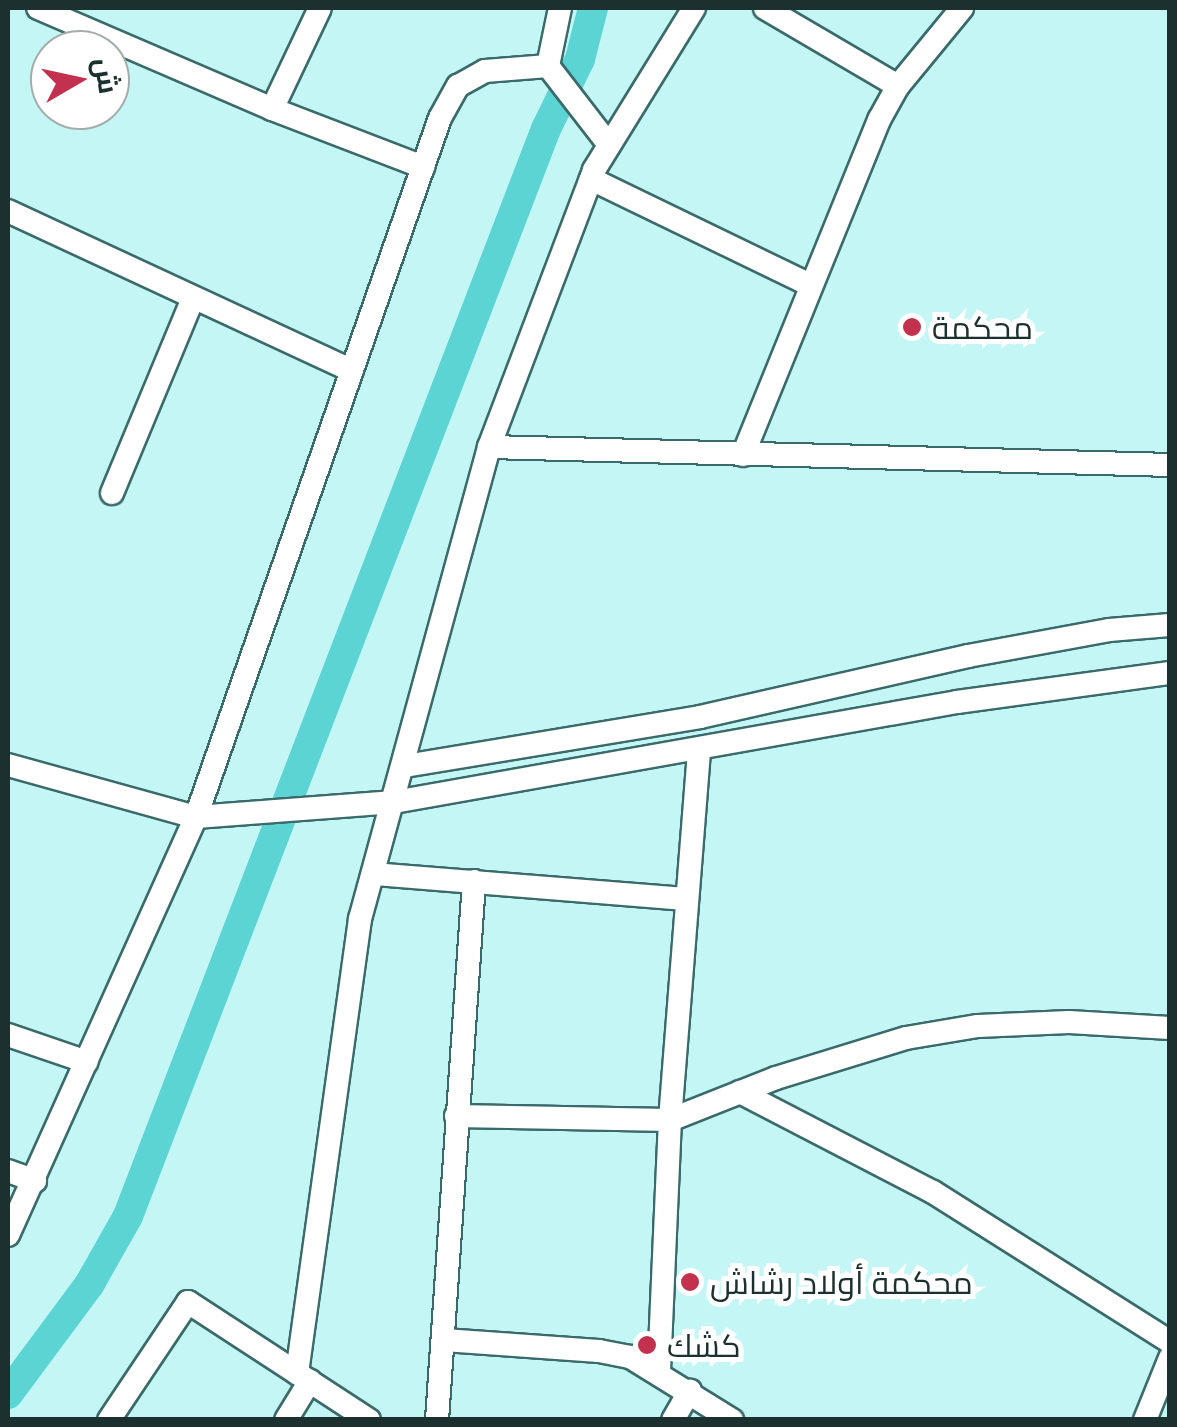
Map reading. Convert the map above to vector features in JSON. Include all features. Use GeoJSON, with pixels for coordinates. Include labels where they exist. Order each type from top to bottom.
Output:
{"type":"FeatureCollection","features":[{"type":"Feature","properties":{"kind":"street"},"geometry":{"type":"LineString","coordinates":[[38,8],[272,109],[423,166]]}},
{"type":"Feature","properties":{"kind":"street"},"geometry":{"type":"LineString","coordinates":[[272,109],[320,8]]}},
{"type":"Feature","properties":{"kind":"street"},"geometry":{"type":"LineString","coordinates":[[560,8],[548,66],[609,145]]}},
{"type":"Feature","properties":{"kind":"street"},"geometry":{"type":"LineString","coordinates":[[286,1420],[303,1377],[360,920],[405,766],[488,447],[591,179],[694,8]]}},
{"type":"Feature","properties":{"kind":"street"},"geometry":{"type":"LineString","coordinates":[[765,8],[898,86]]}},
{"type":"Feature","properties":{"kind":"street"},"geometry":{"type":"LineString","coordinates":[[743,455],[856,172],[898,86],[962,8]]}},
{"type":"Feature","properties":{"kind":"street"},"geometry":{"type":"LineString","coordinates":[[8,1235],[196,817],[440,118],[458,86],[485,70],[548,66]]}},
{"type":"Feature","properties":{"kind":"street"},"geometry":{"type":"LineString","coordinates":[[591,179],[810,285]]}},
{"type":"Feature","properties":{"kind":"street"},"geometry":{"type":"LineString","coordinates":[[8,211],[352,371]]}},
{"type":"Feature","properties":{"kind":"street"},"geometry":{"type":"LineString","coordinates":[[112,493],[194,298]]}},
{"type":"Feature","properties":{"kind":"street"},"geometry":{"type":"LineString","coordinates":[[488,447],[1170,465]]}},
{"type":"Feature","properties":{"kind":"street"},"geometry":{"type":"LineString","coordinates":[[405,766],[700,717],[968,656],[1109,630],[1170,625]]}},
{"type":"Feature","properties":{"kind":"street"},"geometry":{"type":"LineString","coordinates":[[8,764],[196,817],[394,802],[699,751],[957,702],[1170,673]]}},
{"type":"Feature","properties":{"kind":"street"},"geometry":{"type":"LineString","coordinates":[[659,1371],[670,1120],[699,751]]}},
{"type":"Feature","properties":{"kind":"street"},"geometry":{"type":"LineString","coordinates":[[374,874],[687,898]]}},
{"type":"Feature","properties":{"kind":"street"},"geometry":{"type":"LineString","coordinates":[[437,1420],[474,881]]}},
{"type":"Feature","properties":{"kind":"street"},"geometry":{"type":"LineString","coordinates":[[456,1116],[670,1120],[740,1092],[906,1038],[978,1026],[1069,1022],[1170,1028]]}},
{"type":"Feature","properties":{"kind":"street"},"geometry":{"type":"LineString","coordinates":[[8,1035],[87,1062]]}},
{"type":"Feature","properties":{"kind":"street"},"geometry":{"type":"LineString","coordinates":[[740,1092],[933,1192],[1170,1342]]}},
{"type":"Feature","properties":{"kind":"street"},"geometry":{"type":"LineString","coordinates":[[8,1171],[34,1181]]}},
{"type":"Feature","properties":{"kind":"street"},"geometry":{"type":"LineString","coordinates":[[109,1420],[188,1302],[369,1420]]}},
{"type":"Feature","properties":{"kind":"street"},"geometry":{"type":"LineString","coordinates":[[444,1340],[599,1351],[630,1358],[659,1371],[732,1420]]}},
{"type":"Feature","properties":{"kind":"street"},"geometry":{"type":"LineString","coordinates":[[1144,1420],[1170,1358]]}},
{"type":"Feature","properties":{"kind":"street"},"geometry":{"type":"LineString","coordinates":[[673,1420],[690,1390]]}},
{"type":"Feature","properties":{"kind":"waterway"},"geometry":{"type":"LineString","coordinates":[[8,1394],[89,1285],[128,1216],[546,129],[580,59],[593,8]]}},
{"type":"Feature","properties":{"kind":"place","name":"محكمة"},"geometry":{"type":"Point","coordinates":[912,327]}},
{"type":"Feature","properties":{"kind":"place","name":"محكمة أولاد رشاش"},"geometry":{"type":"Point","coordinates":[690,1282]}},
{"type":"Feature","properties":{"kind":"place","name":"كشك"},"geometry":{"type":"Point","coordinates":[647,1345]}}]}
